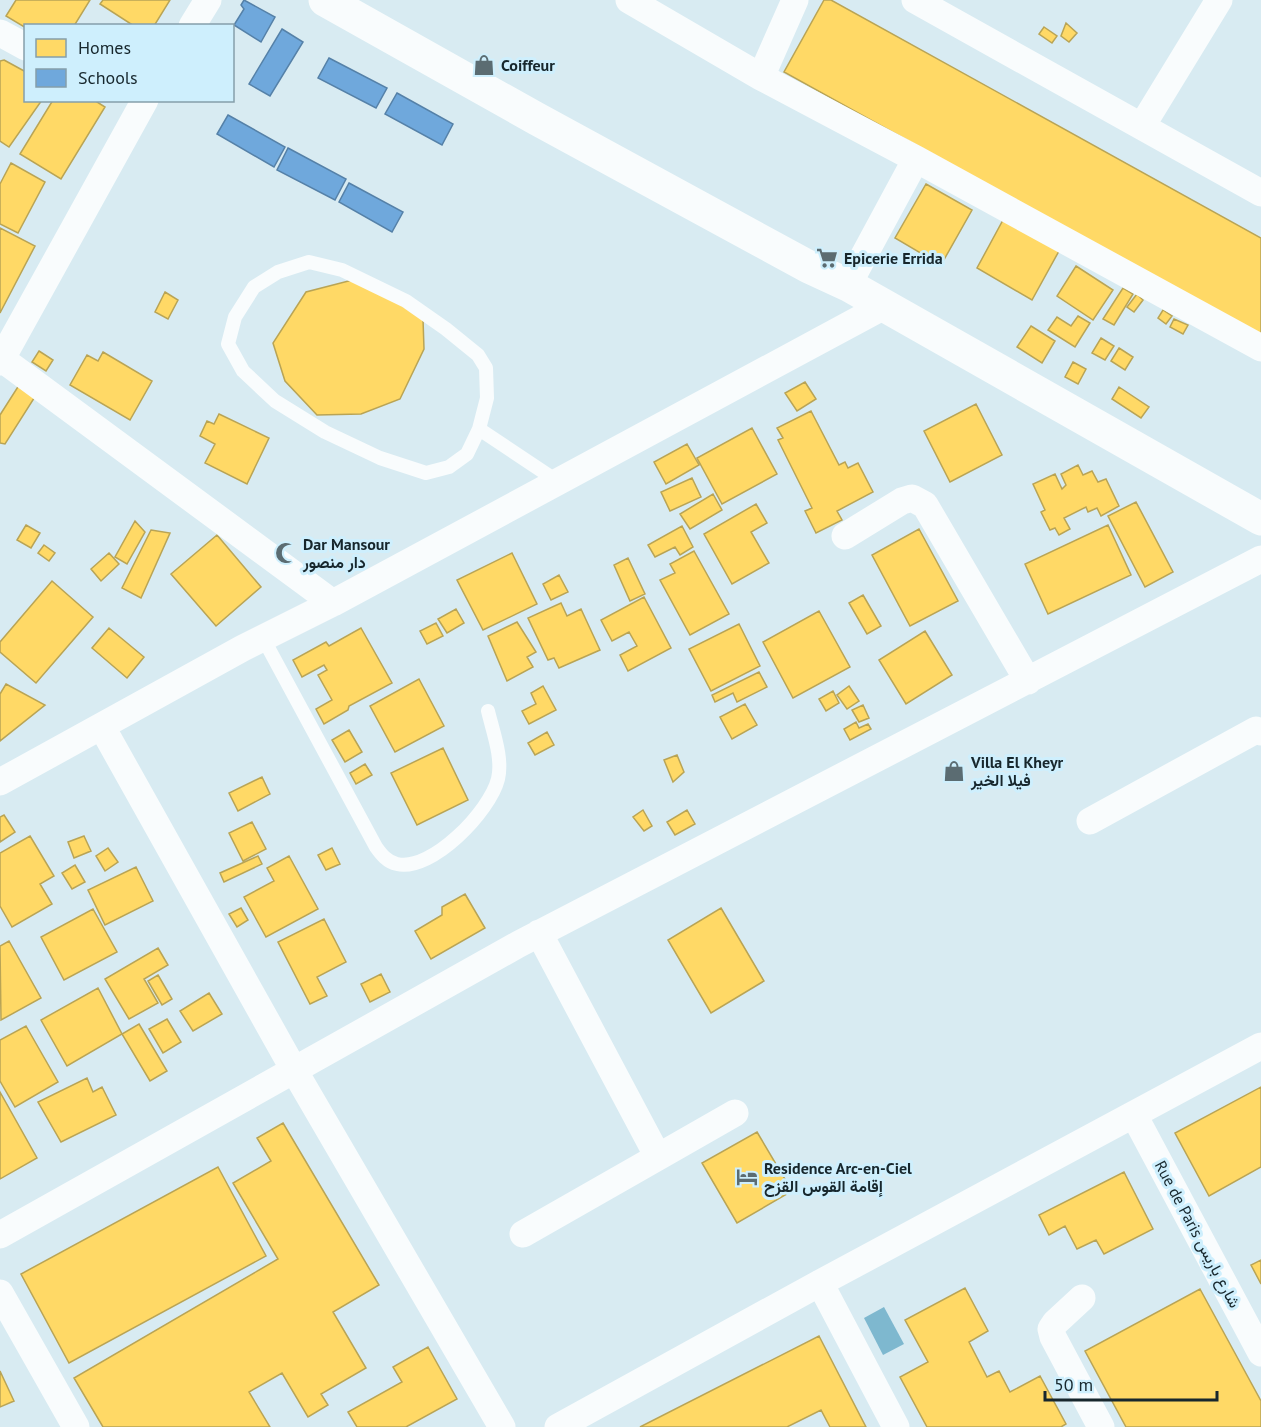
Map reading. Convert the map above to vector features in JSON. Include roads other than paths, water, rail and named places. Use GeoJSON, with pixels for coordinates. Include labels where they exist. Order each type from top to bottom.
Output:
{"type":"FeatureCollection","features":[{"type":"Feature","properties":{"kind":"street"},"geometry":{"type":"LineString","coordinates":[[193,24],[208,0]]}},
{"type":"Feature","properties":{"kind":"street"},"geometry":{"type":"LineString","coordinates":[[325,0],[547,125],[809,267],[848,285],[1261,519]]}},
{"type":"Feature","properties":{"kind":"street"},"geometry":{"type":"LineString","coordinates":[[629,0],[761,77],[1261,348]]}},
{"type":"Feature","properties":{"kind":"street"},"geometry":{"type":"LineString","coordinates":[[761,77],[795,0]]}},
{"type":"Feature","properties":{"kind":"street"},"geometry":{"type":"LineString","coordinates":[[915,0],[1261,193]]}},
{"type":"Feature","properties":{"kind":"street"},"geometry":{"type":"LineString","coordinates":[[1142,126],[1219,0]]}},
{"type":"Feature","properties":{"kind":"street"},"geometry":{"type":"LineString","coordinates":[[0,33],[24,46]]}},
{"type":"Feature","properties":{"kind":"street"},"geometry":{"type":"LineString","coordinates":[[135,104],[1,361],[333,603]]}},
{"type":"Feature","properties":{"kind":"street"},"geometry":{"type":"LineString","coordinates":[[848,285],[916,159]]}},
{"type":"Feature","properties":{"kind":"street"},"geometry":{"type":"LineString","coordinates":[[0,782],[884,306]]}},
{"type":"Feature","properties":{"kind":"street"},"geometry":{"type":"LineString","coordinates":[[845,536],[902,501],[912,498],[925,505],[1028,681]]}},
{"type":"Feature","properties":{"kind":"street"},"geometry":{"type":"LineString","coordinates":[[0,1235],[539,933],[1261,559]]}},
{"type":"Feature","properties":{"kind":"street"},"geometry":{"type":"LineString","coordinates":[[102,727],[294,1070],[502,1427]]}},
{"type":"Feature","properties":{"kind":"street"},"geometry":{"type":"LineString","coordinates":[[1090,821],[1256,730],[1261,732]]}},
{"type":"Feature","properties":{"kind":"street"},"geometry":{"type":"LineString","coordinates":[[539,933],[658,1157]]}},
{"type":"Feature","properties":{"kind":"street"},"geometry":{"type":"LineString","coordinates":[[558,1427],[1261,1046]]}},
{"type":"Feature","properties":{"kind":"street"},"geometry":{"type":"LineString","coordinates":[[523,1234],[735,1113]]}},
{"type":"Feature","properties":{"kind":"street","name":"Rue de Paris شارع باريس"},"geometry":{"type":"LineString","coordinates":[[1134,1115],[1258,1340]]}},
{"type":"Feature","properties":{"kind":"street"},"geometry":{"type":"LineString","coordinates":[[820,1283],[896,1427]]}},
{"type":"Feature","properties":{"kind":"street"},"geometry":{"type":"LineString","coordinates":[[0,1293],[76,1427]]}},
{"type":"Feature","properties":{"kind":"street"},"geometry":{"type":"LineString","coordinates":[[1082,1298],[1055,1323],[1052,1329],[1053,1336],[1101,1427]]}},
{"type":"Feature","properties":{"kind":"lane"},"geometry":{"type":"LineString","coordinates":[[309,262],[342,270],[406,301],[478,355],[486,368],[487,398],[479,429],[467,454],[449,467],[426,473],[380,458],[325,432],[275,401],[243,371],[228,344],[235,317],[254,287],[278,272],[309,262]]}},
{"type":"Feature","properties":{"kind":"lane"},"geometry":{"type":"LineString","coordinates":[[479,429],[557,481]]}},
{"type":"Feature","properties":{"kind":"lane"},"geometry":{"type":"LineString","coordinates":[[263,639],[376,847],[384,857],[395,864],[407,865],[426,858],[465,830],[482,812],[499,778],[499,764],[488,711]]}},
{"type":"Feature","properties":{"kind":"water"},"geometry":{"type":"Polygon","coordinates":[[[884,1307],[904,1344],[883,1355],[864,1318],[884,1307]]]}},
{"type":"Feature","properties":{"kind":"place","name":"Coiffeur"},"geometry":{"type":"Point","coordinates":[484,65]}},
{"type":"Feature","properties":{"kind":"place","name":"Epicerie Errida"},"geometry":{"type":"Point","coordinates":[827,258]}},
{"type":"Feature","properties":{"kind":"place","name":"Dar Mansour دار منصور"},"geometry":{"type":"Point","coordinates":[286,553]}},
{"type":"Feature","properties":{"kind":"place","name":"Villa El Kheyr فيلا الخير"},"geometry":{"type":"Point","coordinates":[954,771]}},
{"type":"Feature","properties":{"kind":"place","name":"Residence Arc-en-Ciel إقامة القوس القزح"},"geometry":{"type":"Point","coordinates":[747,1177]}}]}
